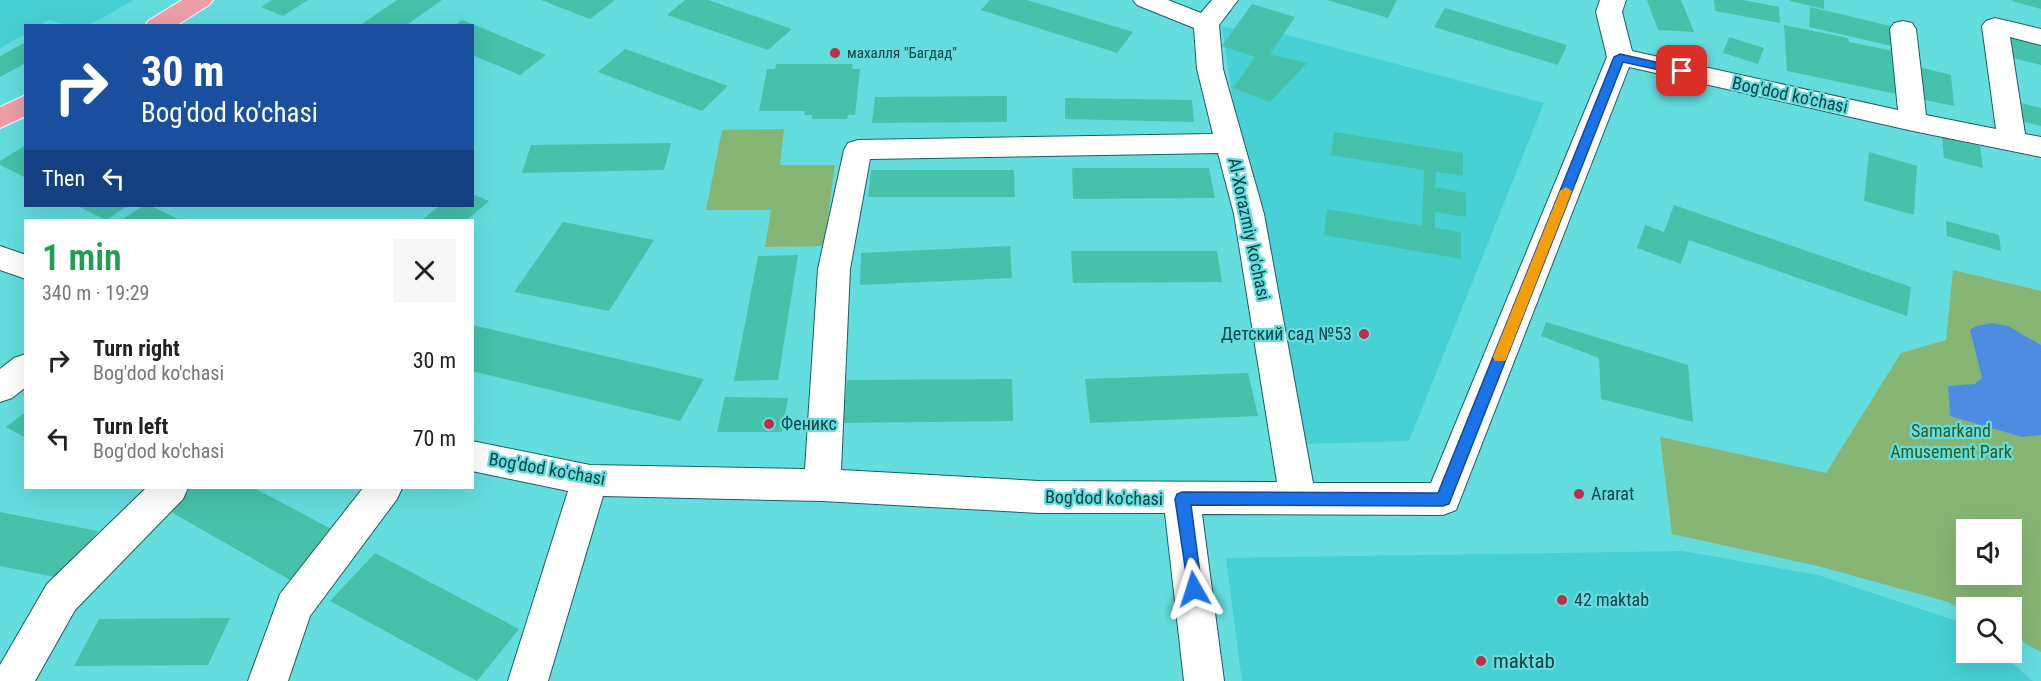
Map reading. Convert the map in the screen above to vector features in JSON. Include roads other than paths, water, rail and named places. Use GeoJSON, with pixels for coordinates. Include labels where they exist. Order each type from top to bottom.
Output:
{"type":"FeatureCollection","features":[{"type":"Feature","properties":{"kind":"main road"},"geometry":{"type":"LineString","coordinates":[[138,24],[178,0]]}},
{"type":"Feature","properties":{"kind":"main road"},"geometry":{"type":"LineString","coordinates":[[160,24],[200,0]]}},
{"type":"Feature","properties":{"kind":"main road"},"geometry":{"type":"LineString","coordinates":[[0,106],[24,92]]}},
{"type":"Feature","properties":{"kind":"main road"},"geometry":{"type":"LineString","coordinates":[[0,119],[24,105]]}},
{"type":"Feature","properties":{"kind":"street"},"geometry":{"type":"LineString","coordinates":[[1146,0],[1206,24],[1225,0]]}},
{"type":"Feature","properties":{"kind":"street"},"geometry":{"type":"LineString","coordinates":[[1613,0],[1609,12],[1620,57]]}},
{"type":"Feature","properties":{"kind":"street","name":"Al-Xorazmiy ko'chasi"},"geometry":{"type":"LineString","coordinates":[[1206,24],[1210,69],[1250,214],[1298,499]]}},
{"type":"Feature","properties":{"kind":"street"},"geometry":{"type":"LineString","coordinates":[[2012,141],[1995,26],[2041,37]]}},
{"type":"Feature","properties":{"kind":"street"},"geometry":{"type":"LineString","coordinates":[[1903,29],[1913,122]]}},
{"type":"Feature","properties":{"kind":"street","name":"Bog'dod ko'chasi"},"geometry":{"type":"LineString","coordinates":[[474,456],[590,480],[822,485],[1039,497],[1443,499],[1620,57],[1913,122],[2041,147]]}},
{"type":"Feature","properties":{"kind":"street"},"geometry":{"type":"LineString","coordinates":[[822,485],[834,269],[858,150],[1230,143]]}},
{"type":"Feature","properties":{"kind":"street"},"geometry":{"type":"LineString","coordinates":[[0,257],[24,267]]}},
{"type":"Feature","properties":{"kind":"street"},"geometry":{"type":"LineString","coordinates":[[0,388],[24,369]]}},
{"type":"Feature","properties":{"kind":"street"},"geometry":{"type":"LineString","coordinates":[[528,681],[590,480]]}},
{"type":"Feature","properties":{"kind":"street"},"geometry":{"type":"LineString","coordinates":[[13,681],[61,597],[169,489]]}},
{"type":"Feature","properties":{"kind":"street"},"geometry":{"type":"LineString","coordinates":[[268,681],[294,607],[383,489]]}},
{"type":"Feature","properties":{"kind":"street"},"geometry":{"type":"LineString","coordinates":[[1182,499],[1204,681]]}},
{"type":"Feature","properties":{"kind":"place","name":"махалля \"Багдад\""},"geometry":{"type":"Point","coordinates":[835,53]}},
{"type":"Feature","properties":{"kind":"place","name":"Детский сад №53"},"geometry":{"type":"Point","coordinates":[1364,334]}},
{"type":"Feature","properties":{"kind":"place","name":"Феникс"},"geometry":{"type":"Point","coordinates":[769,424]}},
{"type":"Feature","properties":{"kind":"place","name":"Ararat"},"geometry":{"type":"Point","coordinates":[1579,494]}},
{"type":"Feature","properties":{"kind":"place","name":"42 maktab"},"geometry":{"type":"Point","coordinates":[1562,600]}},
{"type":"Feature","properties":{"kind":"place","name":"maktab"},"geometry":{"type":"Point","coordinates":[1481,661]}},
{"type":"Feature","properties":{"kind":"park label","name":"Samarkand Amusement Park"},"geometry":{"type":"Point","coordinates":[1951,441]}}]}
